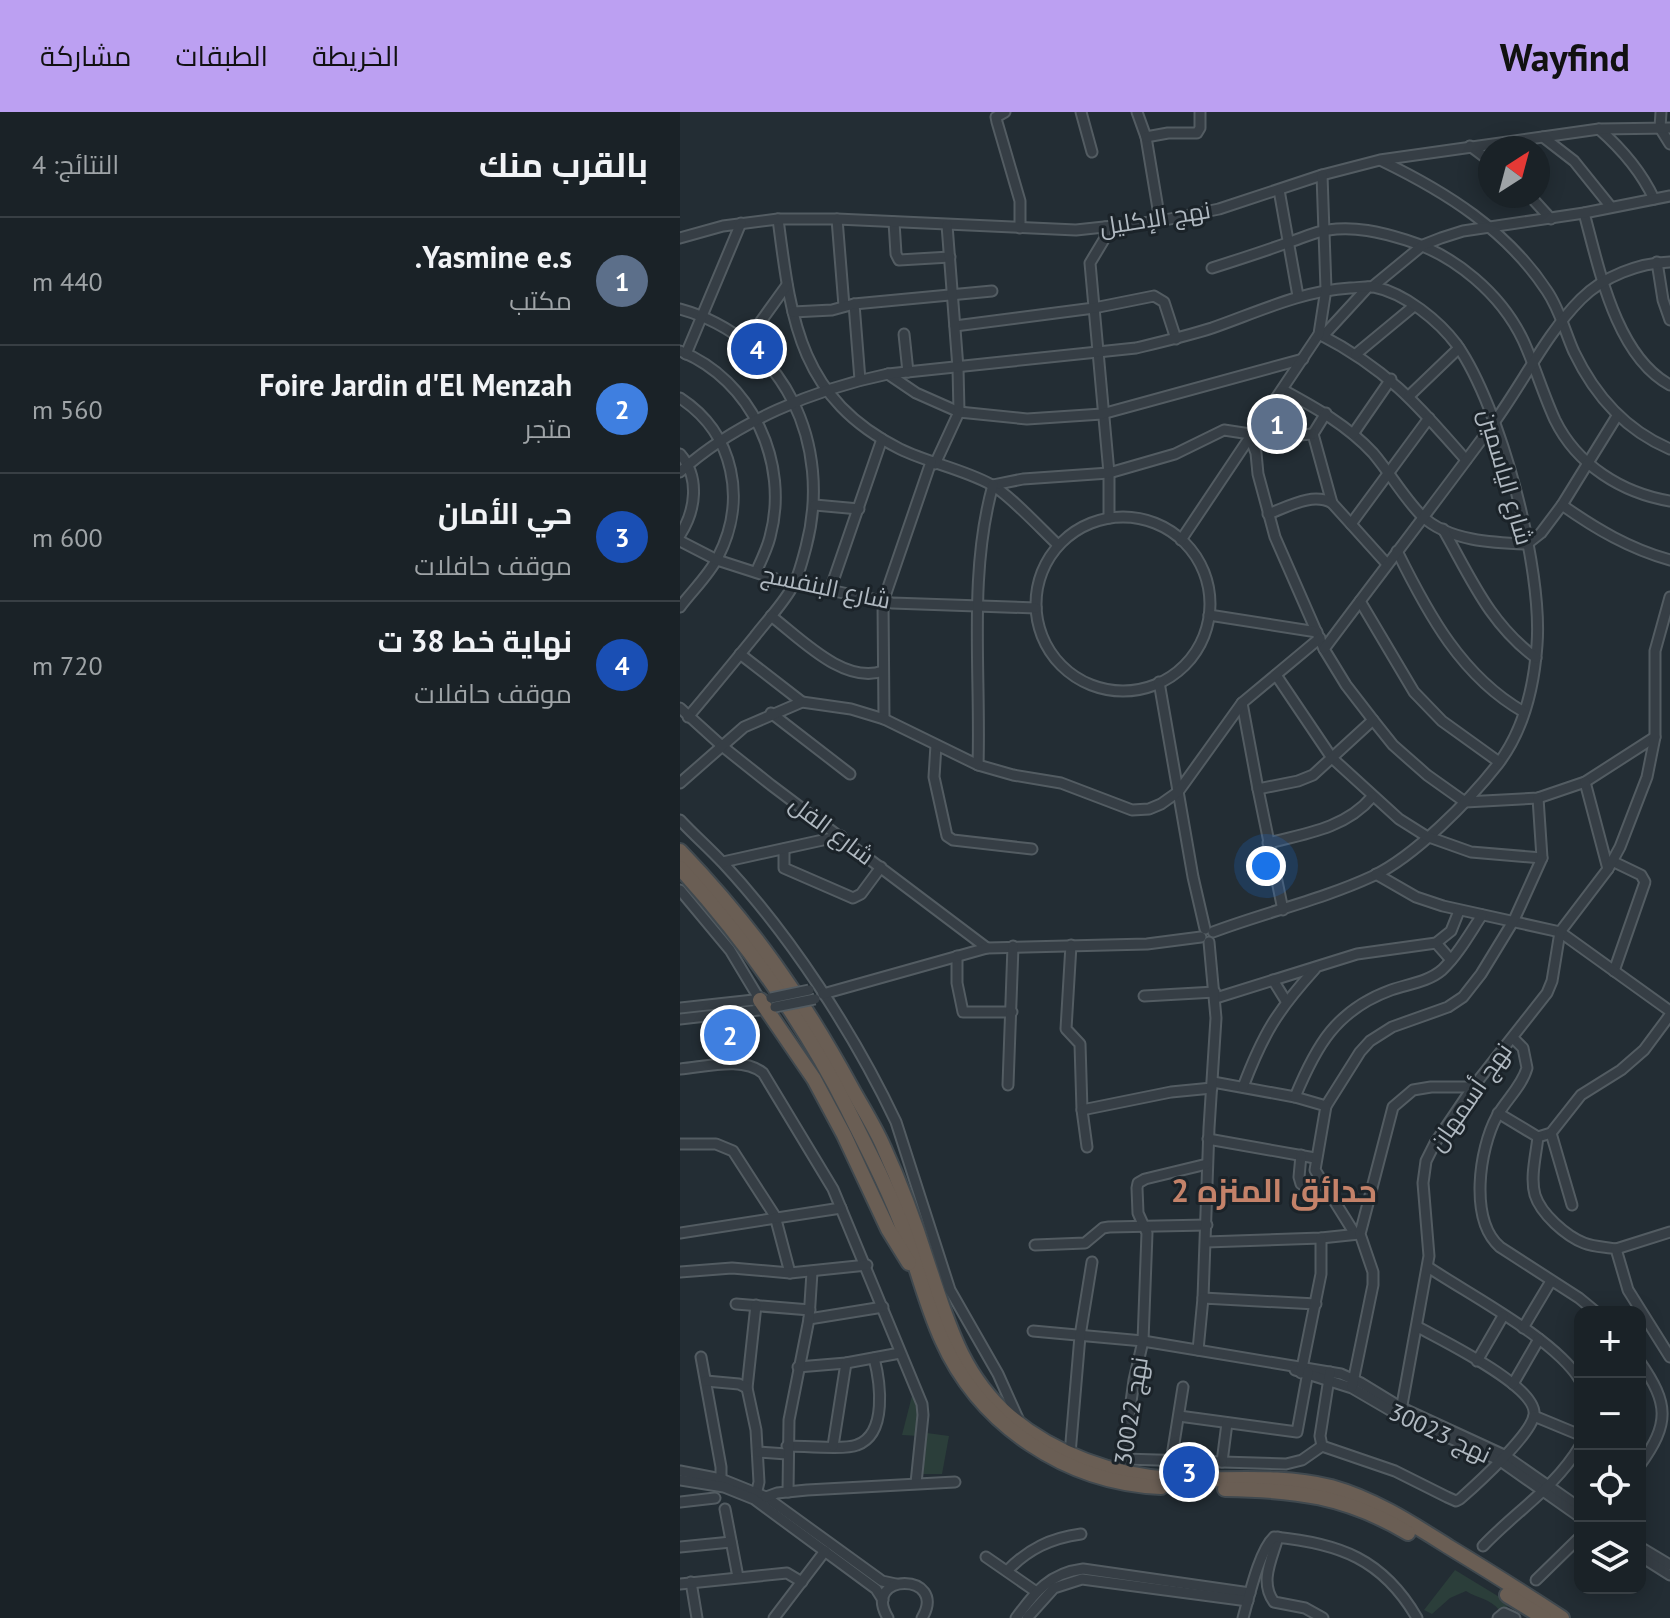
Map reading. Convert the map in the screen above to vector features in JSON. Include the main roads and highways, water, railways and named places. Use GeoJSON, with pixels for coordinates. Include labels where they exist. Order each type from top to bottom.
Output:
{"type":"FeatureCollection","features":[{"type":"Feature","properties":{"kind":"highway"},"geometry":{"type":"LineString","coordinates":[[680,851],[752,933],[816,1022],[884,1146],[915,1223],[953,1339],[973,1376],[1020,1424],[1070,1454],[1163,1487],[1279,1489],[1328,1497],[1352,1505],[1416,1537],[1544,1618]]}},
{"type":"Feature","properties":{"kind":"highway"},"geometry":{"type":"LineString","coordinates":[[680,868],[746,944],[804,1029],[873,1161],[903,1229],[930,1314],[943,1343],[965,1381],[1014,1433],[1044,1454],[1085,1472],[1122,1470],[1174,1479],[1279,1479],[1330,1487],[1356,1495],[1398,1516],[1562,1618]]}},
{"type":"Feature","properties":{"kind":"highway"},"geometry":{"type":"LineString","coordinates":[[680,878],[707,898]]}},
{"type":"Feature","properties":{"kind":"highway"},"geometry":{"type":"LineString","coordinates":[[768,1003],[844,1135],[888,1229],[920,1277]]}},
{"type":"Feature","properties":{"kind":"place","name":"نهاية خط 38 ت"},"geometry":{"type":"Point","coordinates":[757,349]}},
{"type":"Feature","properties":{"kind":"place","name":"Yasmine e.s."},"geometry":{"type":"Point","coordinates":[1277,424]}},
{"type":"Feature","properties":{"kind":"place","name":"Foire Jardin d'El Menzah"},"geometry":{"type":"Point","coordinates":[730,1035]}},
{"type":"Feature","properties":{"kind":"place","name":"حي الأمان"},"geometry":{"type":"Point","coordinates":[1189,1472]}},
{"type":"Feature","properties":{"kind":"district","name":"حدائق المنزه 2"},"geometry":{"type":"Point","coordinates":[1274,1190]}}]}
